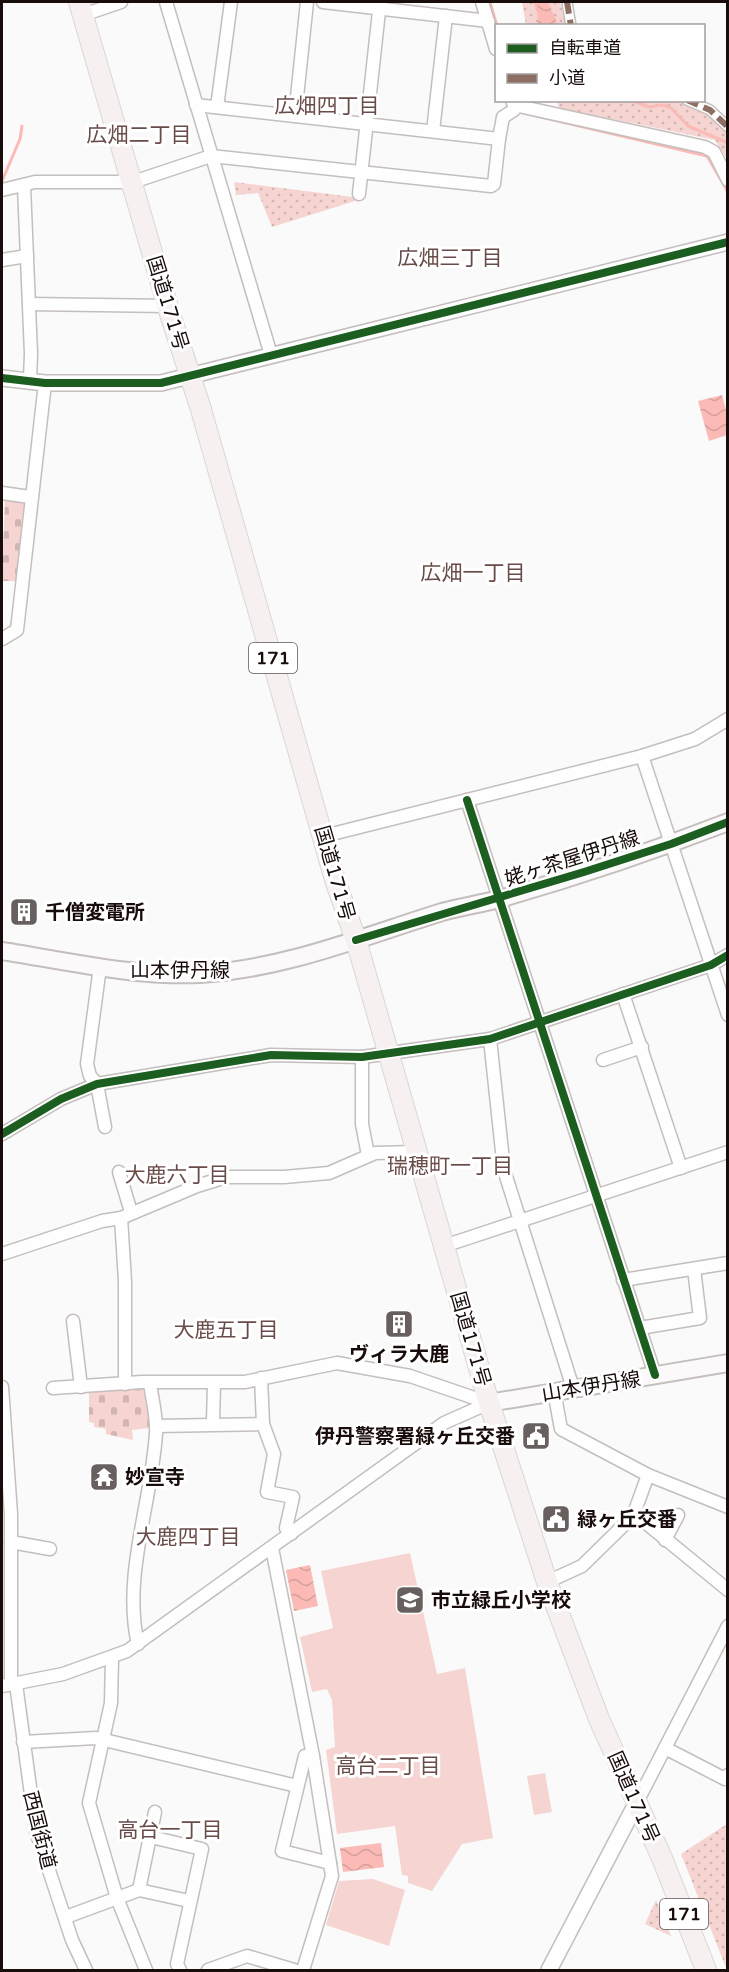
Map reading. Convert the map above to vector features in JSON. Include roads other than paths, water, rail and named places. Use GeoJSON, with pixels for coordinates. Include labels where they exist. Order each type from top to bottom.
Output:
{"type":"FeatureCollection","features":[{"type":"Feature","properties":{"kind":"highway","name":"国道171号"},"geometry":{"type":"LineString","coordinates":[[81,8],[168,306],[191,376],[338,890],[356,940],[489,1403],[547,1582],[599,1719],[662,1858],[706,1971]]}},
{"type":"Feature","properties":{"kind":"main road","name":"姥ヶ茶屋伊丹線"},"geometry":{"type":"LineString","coordinates":[[356,940],[447,911],[498,899],[671,844],[728,822]]}},
{"type":"Feature","properties":{"kind":"main road","name":"山本伊丹線"},"geometry":{"type":"LineString","coordinates":[[2,951],[148,973],[199,974],[242,970],[294,960],[356,940]]}},
{"type":"Feature","properties":{"kind":"main road","name":"山本伊丹線"},"geometry":{"type":"LineString","coordinates":[[489,1403],[728,1363]]}},
{"type":"Feature","properties":{"kind":"street"},"geometry":{"type":"LineString","coordinates":[[81,8],[121,2]]}},
{"type":"Feature","properties":{"kind":"street"},"geometry":{"type":"LineString","coordinates":[[166,2],[271,355]]}},
{"type":"Feature","properties":{"kind":"street"},"geometry":{"type":"LineString","coordinates":[[218,107],[231,2]]}},
{"type":"Feature","properties":{"kind":"street"},"geometry":{"type":"LineString","coordinates":[[295,116],[307,2]]}},
{"type":"Feature","properties":{"kind":"street"},"geometry":{"type":"LineString","coordinates":[[323,2],[380,5],[488,21]]}},
{"type":"Feature","properties":{"kind":"street"},"geometry":{"type":"LineString","coordinates":[[482,2],[495,46]]}},
{"type":"Feature","properties":{"kind":"street"},"geometry":{"type":"LineString","coordinates":[[567,2],[571,24]]}},
{"type":"Feature","properties":{"kind":"street"},"geometry":{"type":"LineString","coordinates":[[359,194],[380,5]]}},
{"type":"Feature","properties":{"kind":"street"},"geometry":{"type":"LineString","coordinates":[[432,131],[446,16]]}},
{"type":"Feature","properties":{"kind":"street"},"geometry":{"type":"LineString","coordinates":[[692,102],[711,110],[728,127]]}},
{"type":"Feature","properties":{"kind":"street"},"geometry":{"type":"LineString","coordinates":[[2,190],[35,182],[133,182],[211,156],[491,186],[494,184],[503,117],[514,110],[513,103],[705,147],[714,152],[728,180]]}},
{"type":"Feature","properties":{"kind":"street"},"geometry":{"type":"LineString","coordinates":[[196,105],[499,139]]}},
{"type":"Feature","properties":{"kind":"street"},"geometry":{"type":"LineString","coordinates":[[2,639],[16,630],[30,497],[38,381],[29,304],[24,186]]}},
{"type":"Feature","properties":{"kind":"street"},"geometry":{"type":"LineString","coordinates":[[2,378],[38,381],[161,383],[728,242]]}},
{"type":"Feature","properties":{"kind":"street"},"geometry":{"type":"LineString","coordinates":[[2,260],[27,256]]}},
{"type":"Feature","properties":{"kind":"street"},"geometry":{"type":"LineString","coordinates":[[29,304],[168,306]]}},
{"type":"Feature","properties":{"kind":"street"},"geometry":{"type":"LineString","coordinates":[[2,493],[30,497]]}},
{"type":"Feature","properties":{"kind":"street"},"geometry":{"type":"LineString","coordinates":[[324,836],[642,756],[694,739],[728,719]]}},
{"type":"Feature","properties":{"kind":"street"},"geometry":{"type":"LineString","coordinates":[[642,756],[728,1015]]}},
{"type":"Feature","properties":{"kind":"street"},"geometry":{"type":"LineString","coordinates":[[467,800],[655,1375]]}},
{"type":"Feature","properties":{"kind":"street"},"geometry":{"type":"LineString","coordinates":[[2,1134],[61,1099],[97,1084],[271,1055],[363,1057],[490,1039],[711,965],[728,955]]}},
{"type":"Feature","properties":{"kind":"street"},"geometry":{"type":"LineString","coordinates":[[100,967],[87,1064],[90,1076],[97,1084],[105,1127]]}},
{"type":"Feature","properties":{"kind":"street"},"geometry":{"type":"LineString","coordinates":[[623,994],[681,1168]]}},
{"type":"Feature","properties":{"kind":"street"},"geometry":{"type":"LineString","coordinates":[[490,1039],[504,1170],[518,1222],[573,1388]]}},
{"type":"Feature","properties":{"kind":"street"},"geometry":{"type":"LineString","coordinates":[[603,1060],[642,1047]]}},
{"type":"Feature","properties":{"kind":"street"},"geometry":{"type":"LineString","coordinates":[[363,1057],[362,1124],[368,1155]]}},
{"type":"Feature","properties":{"kind":"street"},"geometry":{"type":"LineString","coordinates":[[2,1254],[126,1215],[226,1177],[284,1177],[329,1173],[368,1155],[416,1152]]}},
{"type":"Feature","properties":{"kind":"street"},"geometry":{"type":"LineString","coordinates":[[444,1246],[728,1152]]}},
{"type":"Feature","properties":{"kind":"street"},"geometry":{"type":"LineString","coordinates":[[118,1172],[126,1215],[125,1384]]}},
{"type":"Feature","properties":{"kind":"street"},"geometry":{"type":"LineString","coordinates":[[624,1280],[728,1263]]}},
{"type":"Feature","properties":{"kind":"street"},"geometry":{"type":"LineString","coordinates":[[640,1328],[700,1318],[694,1269]]}},
{"type":"Feature","properties":{"kind":"street"},"geometry":{"type":"LineString","coordinates":[[73,1321],[81,1387]]}},
{"type":"Feature","properties":{"kind":"street"},"geometry":{"type":"LineString","coordinates":[[53,1388],[150,1383],[214,1383],[261,1378],[337,1364],[410,1376],[489,1403]]}},
{"type":"Feature","properties":{"kind":"street"},"geometry":{"type":"LineString","coordinates":[[261,1378],[263,1424],[274,1454],[267,1492],[293,1497],[286,1528],[291,1534]]}},
{"type":"Feature","properties":{"kind":"street"},"geometry":{"type":"LineString","coordinates":[[138,1644],[133,1621],[138,1554],[156,1426],[150,1383]]}},
{"type":"Feature","properties":{"kind":"street"},"geometry":{"type":"LineString","coordinates":[[213,1423],[214,1383]]}},
{"type":"Feature","properties":{"kind":"street","name":"西国街道"},"geometry":{"type":"LineString","coordinates":[[2,1387],[5,1474],[11,1542],[9,1685],[23,1742],[36,1831],[72,1940],[86,1971]]}},
{"type":"Feature","properties":{"kind":"street"},"geometry":{"type":"LineString","coordinates":[[554,1391],[561,1430],[648,1475],[728,1507]]}},
{"type":"Feature","properties":{"kind":"street"},"geometry":{"type":"LineString","coordinates":[[9,1685],[63,1674],[112,1658],[138,1644],[444,1423],[489,1403]]}},
{"type":"Feature","properties":{"kind":"street"},"geometry":{"type":"LineString","coordinates":[[156,1426],[213,1423],[241,1427],[263,1424]]}},
{"type":"Feature","properties":{"kind":"street"},"geometry":{"type":"LineString","coordinates":[[547,1582],[582,1566],[635,1514],[648,1475]]}},
{"type":"Feature","properties":{"kind":"street"},"geometry":{"type":"LineString","coordinates":[[635,1514],[728,1590]]}},
{"type":"Feature","properties":{"kind":"street"},"geometry":{"type":"LineString","coordinates":[[665,1540],[678,1515]]}},
{"type":"Feature","properties":{"kind":"street"},"geometry":{"type":"LineString","coordinates":[[11,1542],[50,1549]]}},
{"type":"Feature","properties":{"kind":"street"},"geometry":{"type":"LineString","coordinates":[[272,1548],[313,1756],[332,1876],[303,1971]]}},
{"type":"Feature","properties":{"kind":"street"},"geometry":{"type":"LineString","coordinates":[[549,1971],[728,1626]]}},
{"type":"Feature","properties":{"kind":"street"},"geometry":{"type":"LineString","coordinates":[[112,1658],[111,1703],[89,1803],[117,1898],[146,1971]]}},
{"type":"Feature","properties":{"kind":"street"},"geometry":{"type":"LineString","coordinates":[[23,1742],[103,1740],[297,1786]]}},
{"type":"Feature","properties":{"kind":"street"},"geometry":{"type":"LineString","coordinates":[[665,1748],[725,1779],[728,1775]]}},
{"type":"Feature","properties":{"kind":"street"},"geometry":{"type":"LineString","coordinates":[[313,1756],[305,1756],[282,1851],[330,1863]]}},
{"type":"Feature","properties":{"kind":"street"},"geometry":{"type":"LineString","coordinates":[[139,1890],[155,1812]]}},
{"type":"Feature","properties":{"kind":"street"},"geometry":{"type":"LineString","coordinates":[[151,1837],[202,1849],[177,1964],[180,1971]]}},
{"type":"Feature","properties":{"kind":"street"},"geometry":{"type":"LineString","coordinates":[[66,1917],[139,1890],[189,1901]]}},
{"type":"Feature","properties":{"kind":"street"},"geometry":{"type":"LineString","coordinates":[[208,1971],[247,1956],[286,1969]]}},
{"type":"Feature","properties":{"kind":"water"},"geometry":{"type":"Polygon","coordinates":[[[537,2],[548,2],[558,24],[538,24],[537,2]]]}},
{"type":"Feature","properties":{"kind":"water"},"geometry":{"type":"Polygon","coordinates":[[[722,395],[727,414],[727,435],[709,441],[698,401],[722,395]]]}},
{"type":"Feature","properties":{"kind":"water"},"geometry":{"type":"Polygon","coordinates":[[[310,1565],[318,1606],[294,1611],[286,1570],[310,1565]]]}},
{"type":"Feature","properties":{"kind":"water"},"geometry":{"type":"Polygon","coordinates":[[[381,1843],[384,1867],[343,1872],[340,1848],[381,1843]]]}},
{"type":"Feature","properties":{"kind":"waterway"},"geometry":{"type":"LineString","coordinates":[[490,2],[496,24]]}},
{"type":"Feature","properties":{"kind":"waterway"},"geometry":{"type":"LineString","coordinates":[[535,2],[538,11]]}},
{"type":"Feature","properties":{"kind":"waterway"},"geometry":{"type":"LineString","coordinates":[[636,102],[649,107],[663,105],[671,108],[688,126],[726,142],[728,145]]}},
{"type":"Feature","properties":{"kind":"waterway"},"geometry":{"type":"LineString","coordinates":[[523,110],[524,113],[707,156],[728,192]]}},
{"type":"Feature","properties":{"kind":"waterway"},"geometry":{"type":"LineString","coordinates":[[2,181],[20,139],[22,126]]}},
{"type":"Feature","properties":{"kind":"place","name":"千僧変電所"},"geometry":{"type":"Point","coordinates":[24,912]}},
{"type":"Feature","properties":{"kind":"place","name":"ヴィラ大鹿"},"geometry":{"type":"Point","coordinates":[399,1324]}},
{"type":"Feature","properties":{"kind":"place","name":"伊丹警察署緑ヶ丘交番"},"geometry":{"type":"Point","coordinates":[536,1436]}},
{"type":"Feature","properties":{"kind":"place","name":"妙宣寺"},"geometry":{"type":"Point","coordinates":[104,1477]}},
{"type":"Feature","properties":{"kind":"place","name":"緑ヶ丘交番"},"geometry":{"type":"Point","coordinates":[556,1519]}},
{"type":"Feature","properties":{"kind":"place","name":"市立緑丘小学校"},"geometry":{"type":"Point","coordinates":[410,1600]}},
{"type":"Feature","properties":{"kind":"district","name":"広畑四丁目"},"geometry":{"type":"Point","coordinates":[327,106]}},
{"type":"Feature","properties":{"kind":"district","name":"広畑二丁目"},"geometry":{"type":"Point","coordinates":[139,135]}},
{"type":"Feature","properties":{"kind":"district","name":"広畑三丁目"},"geometry":{"type":"Point","coordinates":[450,258]}},
{"type":"Feature","properties":{"kind":"district","name":"広畑一丁目"},"geometry":{"type":"Point","coordinates":[473,573]}},
{"type":"Feature","properties":{"kind":"district","name":"瑞穂町一丁目"},"geometry":{"type":"Point","coordinates":[450,1166]}},
{"type":"Feature","properties":{"kind":"district","name":"大鹿六丁目"},"geometry":{"type":"Point","coordinates":[177,1175]}},
{"type":"Feature","properties":{"kind":"district","name":"大鹿五丁目"},"geometry":{"type":"Point","coordinates":[226,1330]}},
{"type":"Feature","properties":{"kind":"district","name":"大鹿四丁目"},"geometry":{"type":"Point","coordinates":[188,1537]}},
{"type":"Feature","properties":{"kind":"district","name":"高台二丁目"},"geometry":{"type":"Point","coordinates":[388,1766]}},
{"type":"Feature","properties":{"kind":"district","name":"高台一丁目"},"geometry":{"type":"Point","coordinates":[170,1830]}}]}
